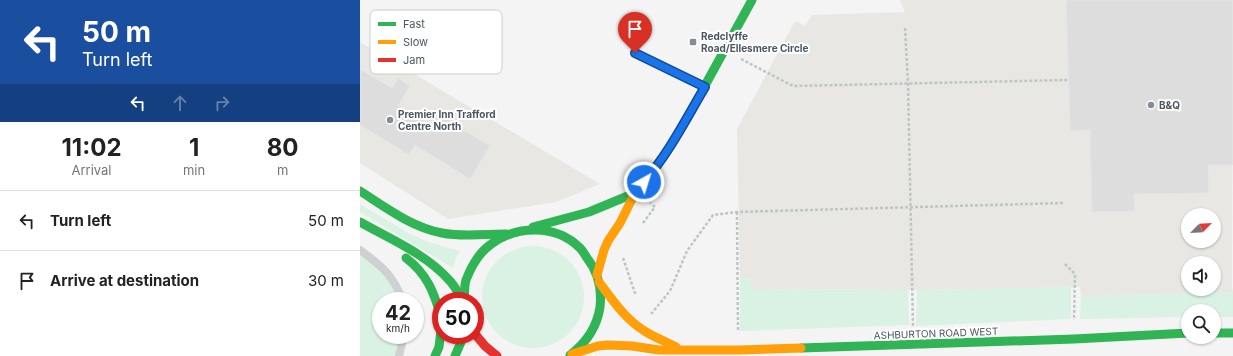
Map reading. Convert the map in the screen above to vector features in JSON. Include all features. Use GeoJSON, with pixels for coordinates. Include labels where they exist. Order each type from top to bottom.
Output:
{"type":"FeatureCollection","features":[{"type":"Feature","properties":{"kind":"main road"},"geometry":{"type":"LineString","coordinates":[[570,355],[587,340],[597,322],[601,302],[598,278],[604,250],[608,241],[620,223],[635,193],[654,171],[668,150],[705,87],[752,0]]}},
{"type":"Feature","properties":{"kind":"main road"},"geometry":{"type":"LineString","coordinates":[[360,191],[405,218],[430,229],[441,233],[460,235],[506,234],[590,212],[635,193]]}},
{"type":"Feature","properties":{"kind":"main road"},"geometry":{"type":"LineString","coordinates":[[360,222],[414,252],[433,265],[449,280],[458,292]]}},
{"type":"Feature","properties":{"kind":"main road"},"geometry":{"type":"LineString","coordinates":[[520,230],[540,229],[558,234],[575,244],[588,258],[598,278]]}},
{"type":"Feature","properties":{"kind":"main road"},"geometry":{"type":"LineString","coordinates":[[375,231],[419,269],[432,292]]}},
{"type":"Feature","properties":{"kind":"main road"},"geometry":{"type":"LineString","coordinates":[[465,292],[466,281],[474,261],[488,245],[506,234]]}},
{"type":"Feature","properties":{"kind":"main road","name":"ASHBURTON ROAD WEST"},"geometry":{"type":"LineString","coordinates":[[598,278],[615,304],[642,330],[685,351]]}},
{"type":"Feature","properties":{"kind":"main road","name":"ASHBURTON ROAD WEST"},"geometry":{"type":"LineString","coordinates":[[570,355],[598,346],[608,345],[685,351],[739,350],[1074,339],[1181,333]]}},
{"type":"Feature","properties":{"kind":"main road"},"geometry":{"type":"LineString","coordinates":[[1221,333],[1233,333]]}},
{"type":"Feature","properties":{"kind":"main road"},"geometry":{"type":"LineString","coordinates":[[435,356],[439,344]]}},
{"type":"Feature","properties":{"kind":"main road"},"geometry":{"type":"LineString","coordinates":[[455,356],[460,344]]}},
{"type":"Feature","properties":{"kind":"main road"},"geometry":{"type":"LineString","coordinates":[[482,344],[493,354],[498,356]]}},
{"type":"Feature","properties":{"kind":"lane"},"geometry":{"type":"LineString","coordinates":[[635,53],[705,87]]}},
{"type":"Feature","properties":{"kind":"lane"},"geometry":{"type":"LineString","coordinates":[[360,250],[384,268],[393,278],[399,292]]}},
{"type":"Feature","properties":{"kind":"lane"},"geometry":{"type":"LineString","coordinates":[[399,356],[403,344]]}},
{"type":"Feature","properties":{"kind":"path"},"geometry":{"type":"LineString","coordinates":[[905,28],[908,83],[914,344]]}},
{"type":"Feature","properties":{"kind":"path"},"geometry":{"type":"LineString","coordinates":[[724,52],[793,86],[1068,80]]}},
{"type":"Feature","properties":{"kind":"path"},"geometry":{"type":"LineString","coordinates":[[642,330],[646,320],[670,291],[687,251],[713,215],[737,212],[1063,203]]}},
{"type":"Feature","properties":{"kind":"path"},"geometry":{"type":"LineString","coordinates":[[640,227],[655,207]]}},
{"type":"Feature","properties":{"kind":"path"},"geometry":{"type":"LineString","coordinates":[[737,212],[739,350]]}},
{"type":"Feature","properties":{"kind":"path"},"geometry":{"type":"LineString","coordinates":[[622,256],[638,301]]}},
{"type":"Feature","properties":{"kind":"path"},"geometry":{"type":"LineString","coordinates":[[1065,264],[1075,274],[1074,310]]}},
{"type":"Feature","properties":{"kind":"shaded area"},"geometry":{"type":"Polygon","coordinates":[[[900,0],[1233,0],[1232,292],[1221,292],[1221,256],[1181,256],[1181,293],[1081,296],[1080,287],[917,290],[751,289],[751,278],[740,278],[737,129],[795,21],[805,26],[812,15],[905,12],[900,0]]]}},
{"type":"Feature","properties":{"kind":"shaded area"},"geometry":{"type":"Polygon","coordinates":[[[360,42],[370,48],[370,74],[414,74],[600,184],[556,202],[448,219],[360,163],[360,42]]]}},
{"type":"Feature","properties":{"kind":"green space"},"geometry":{"type":"Polygon","coordinates":[[[360,204],[410,234],[428,242],[460,251],[453,268],[360,212],[360,204]]]}},
{"type":"Feature","properties":{"kind":"green space"},"geometry":{"type":"Polygon","coordinates":[[[523,247],[543,247],[562,254],[576,268],[583,287],[583,307],[576,326],[562,340],[543,347],[523,347],[504,340],[490,326],[484,310],[483,287],[490,268],[504,254],[523,247]]]}},
{"type":"Feature","properties":{"kind":"green space"},"geometry":{"type":"Polygon","coordinates":[[[360,253],[376,262],[398,292],[372,292],[372,344],[406,344],[400,356],[360,356],[360,253]]]}},
{"type":"Feature","properties":{"kind":"green space"},"geometry":{"type":"Polygon","coordinates":[[[740,278],[751,278],[751,289],[908,290],[909,325],[740,331],[740,278]]]}},
{"type":"Feature","properties":{"kind":"green space"},"geometry":{"type":"Polygon","coordinates":[[[1071,287],[1071,319],[916,326],[917,290],[1071,287]]]}},
{"type":"Feature","properties":{"kind":"green space"},"geometry":{"type":"Polygon","coordinates":[[[1233,287],[1233,317],[1221,317],[1221,304],[1181,304],[1181,317],[1080,319],[1081,296],[1181,293],[1181,296],[1221,296],[1221,292],[1232,292],[1233,287]]]}},
{"type":"Feature","properties":{"kind":"building","name":"B&Q"},"geometry":{"type":"Polygon","coordinates":[[[1066,0],[1233,0],[1233,165],[1208,165],[1209,193],[1134,194],[1135,211],[1092,212],[1090,130],[1070,131],[1066,0]]]}},
{"type":"Feature","properties":{"kind":"building","name":"Premier Inn Trafford Centre North"},"geometry":{"type":"Polygon","coordinates":[[[360,69],[392,88],[398,78],[410,86],[398,106],[431,126],[438,114],[490,146],[470,179],[415,145],[409,155],[360,125],[360,69]]]}},
{"type":"Feature","properties":{"kind":"traffic: fast"},"geometry":{"type":"LineString","coordinates":[[686,120],[752,0]]}},
{"type":"Feature","properties":{"kind":"traffic: fast"},"geometry":{"type":"LineString","coordinates":[[360,191],[399,216],[431,230],[457,235],[506,234]]}},
{"type":"Feature","properties":{"kind":"traffic: fast"},"geometry":{"type":"LineString","coordinates":[[533,227],[589,212],[635,193]]}},
{"type":"Feature","properties":{"kind":"traffic: fast"},"geometry":{"type":"LineString","coordinates":[[360,222],[430,262],[451,282],[458,292]]}},
{"type":"Feature","properties":{"kind":"traffic: fast"},"geometry":{"type":"LineString","coordinates":[[465,292],[466,280],[473,265],[486,248],[500,238],[524,231],[536,230],[548,231],[570,240],[580,248],[591,263],[600,287],[599,314],[593,328],[586,340],[570,355]]}},
{"type":"Feature","properties":{"kind":"traffic: fast"},"geometry":{"type":"LineString","coordinates":[[406,258],[419,270],[429,284],[432,292]]}},
{"type":"Feature","properties":{"kind":"traffic: fast"},"geometry":{"type":"LineString","coordinates":[[801,348],[1074,339],[1181,333]]}},
{"type":"Feature","properties":{"kind":"traffic: fast"},"geometry":{"type":"LineString","coordinates":[[1221,333],[1233,333]]}},
{"type":"Feature","properties":{"kind":"traffic: fast"},"geometry":{"type":"LineString","coordinates":[[435,356],[439,344]]}},
{"type":"Feature","properties":{"kind":"traffic: fast"},"geometry":{"type":"LineString","coordinates":[[455,356],[460,344]]}},
{"type":"Feature","properties":{"kind":"traffic: slow"},"geometry":{"type":"LineString","coordinates":[[597,275],[608,241],[620,223],[635,193],[668,150],[686,120]]}},
{"type":"Feature","properties":{"kind":"traffic: slow"},"geometry":{"type":"LineString","coordinates":[[599,282],[630,320],[651,335],[676,347]]}},
{"type":"Feature","properties":{"kind":"traffic: slow"},"geometry":{"type":"LineString","coordinates":[[572,354],[598,346],[608,345],[632,346],[659,350],[801,348]]}},
{"type":"Feature","properties":{"kind":"traffic: jam"},"geometry":{"type":"LineString","coordinates":[[483,344],[497,356]]}},
{"type":"Feature","properties":{"kind":"place","name":"Redclyffe Road/Ellesmere Circle"},"geometry":{"type":"Point","coordinates":[693,42]}},
{"type":"Feature","properties":{"kind":"place","name":"B&Q"},"geometry":{"type":"Point","coordinates":[1151,105]}},
{"type":"Feature","properties":{"kind":"place","name":"Premier Inn Trafford Centre North"},"geometry":{"type":"Point","coordinates":[390,120]}},
{"type":"Feature","properties":{"kind":"route"},"geometry":{"type":"LineString","coordinates":[[635,53],[659,66],[705,87],[668,150],[654,171],[644,182]]}}]}
